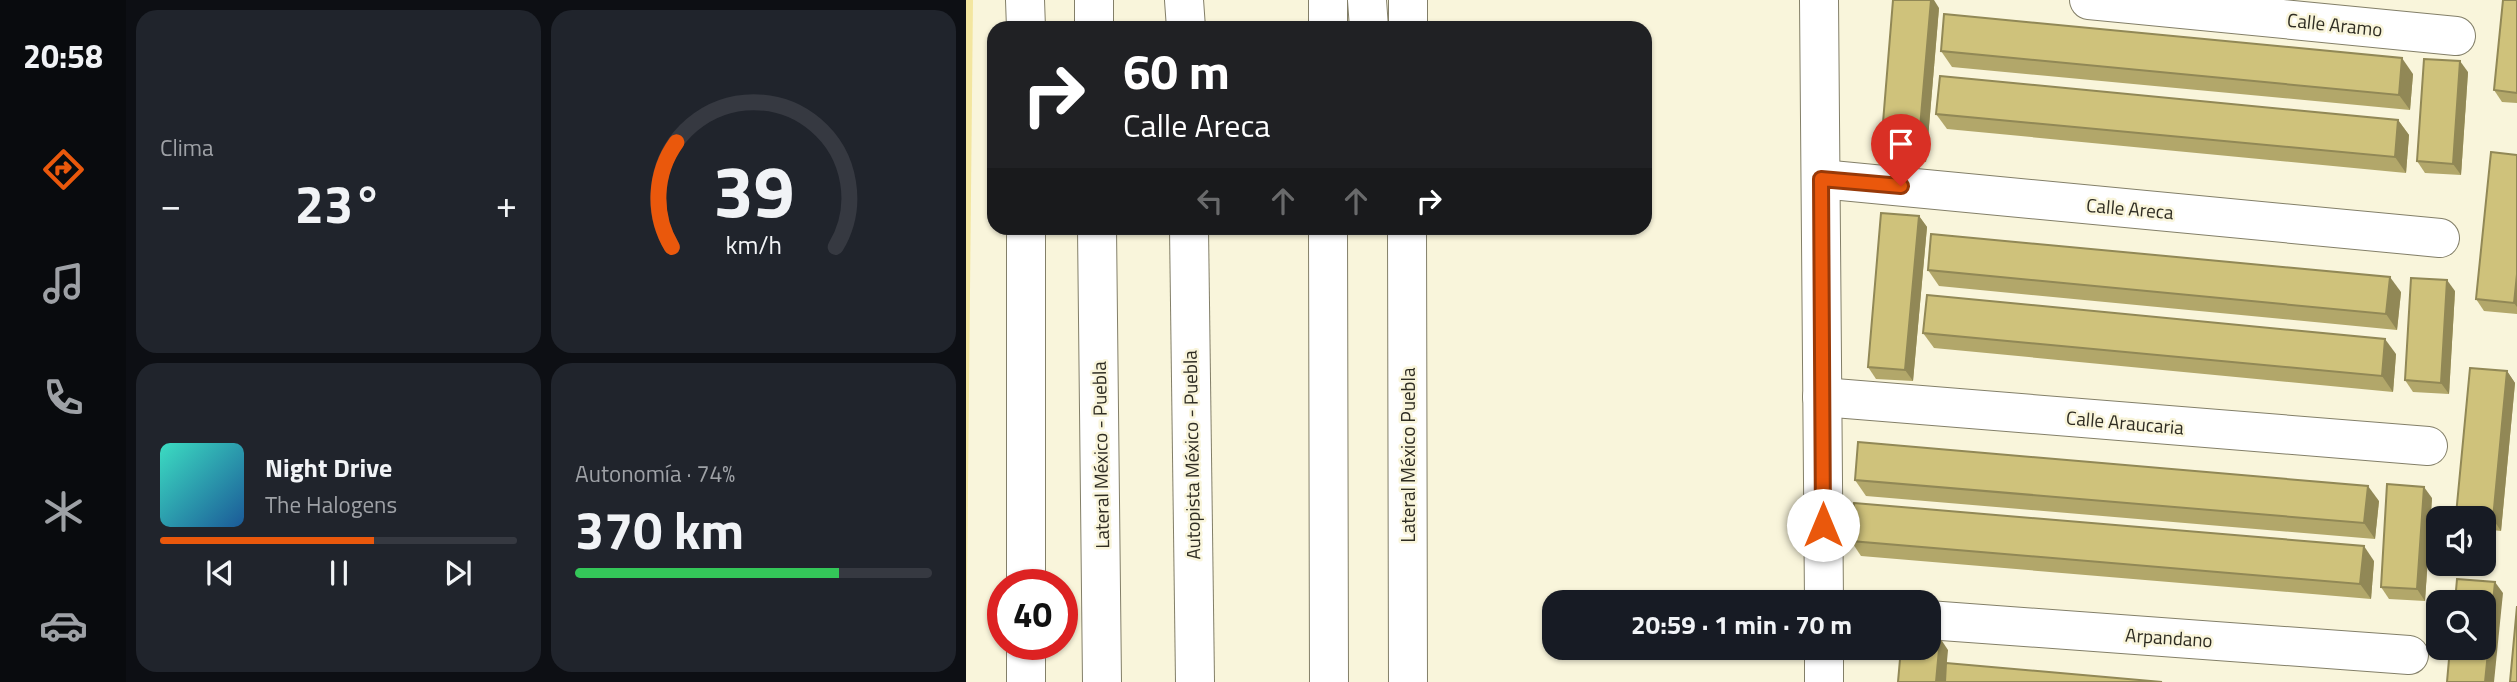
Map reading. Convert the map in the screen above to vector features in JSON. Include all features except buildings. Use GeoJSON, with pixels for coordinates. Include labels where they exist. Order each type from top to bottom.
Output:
{"type":"FeatureCollection","features":[{"type":"Feature","properties":{"kind":"main road"},"geometry":{"type":"LineString","coordinates":[[1025,0],[1026,21]]}},
{"type":"Feature","properties":{"kind":"main road"},"geometry":{"type":"LineString","coordinates":[[1094,0],[1094,21]]}},
{"type":"Feature","properties":{"kind":"main road"},"geometry":{"type":"LineString","coordinates":[[1184,0],[1186,21]]}},
{"type":"Feature","properties":{"kind":"main road"},"geometry":{"type":"LineString","coordinates":[[1328,0],[1328,21]]}},
{"type":"Feature","properties":{"kind":"main road"},"geometry":{"type":"LineString","coordinates":[[1367,0],[1368,21]]}},
{"type":"Feature","properties":{"kind":"main road"},"geometry":{"type":"LineString","coordinates":[[1408,0],[1408,21]]}},
{"type":"Feature","properties":{"kind":"main road"},"geometry":{"type":"LineString","coordinates":[[1819,0],[1824,590]]}},
{"type":"Feature","properties":{"kind":"main road","name":"Calle Aramo"},"geometry":{"type":"LineString","coordinates":[[2089,0],[2456,36]]}},
{"type":"Feature","properties":{"kind":"main road","name":"Calle Areca"},"geometry":{"type":"LineString","coordinates":[[1821,179],[2440,238]]}},
{"type":"Feature","properties":{"kind":"main road"},"geometry":{"type":"LineString","coordinates":[[1026,235],[1026,569]]}},
{"type":"Feature","properties":{"kind":"main road","name":"Lateral México - Puebla"},"geometry":{"type":"LineString","coordinates":[[1097,235],[1102,682]]}},
{"type":"Feature","properties":{"kind":"main road","name":"Autopista México - Puebla"},"geometry":{"type":"LineString","coordinates":[[1189,235],[1195,682]]}},
{"type":"Feature","properties":{"kind":"main road"},"geometry":{"type":"LineString","coordinates":[[1328,235],[1329,682]]}},
{"type":"Feature","properties":{"kind":"main road"},"geometry":{"type":"LineString","coordinates":[[1381,235],[1406,356]]}},
{"type":"Feature","properties":{"kind":"main road","name":"Lateral México Puebla"},"geometry":{"type":"LineString","coordinates":[[1406,235],[1408,682]]}},
{"type":"Feature","properties":{"kind":"main road","name":"Calle Araucaria"},"geometry":{"type":"LineString","coordinates":[[1822,397],[2428,446]]}},
{"type":"Feature","properties":{"kind":"main road","name":"Arpandano"},"geometry":{"type":"LineString","coordinates":[[1941,621],[2409,655]]}},
{"type":"Feature","properties":{"kind":"main road"},"geometry":{"type":"LineString","coordinates":[[1026,660],[1026,682]]}},
{"type":"Feature","properties":{"kind":"main road"},"geometry":{"type":"LineString","coordinates":[[1824,660],[1824,682]]}},
{"type":"Feature","properties":{"kind":"shaded area"},"geometry":{"type":"Polygon","coordinates":[[[966,0],[973,0],[966,682],[966,0]]]}},
{"type":"Feature","properties":{"kind":"route"},"geometry":{"type":"LineString","coordinates":[[1823,525],[1821,179],[1901,186]]}}]}
